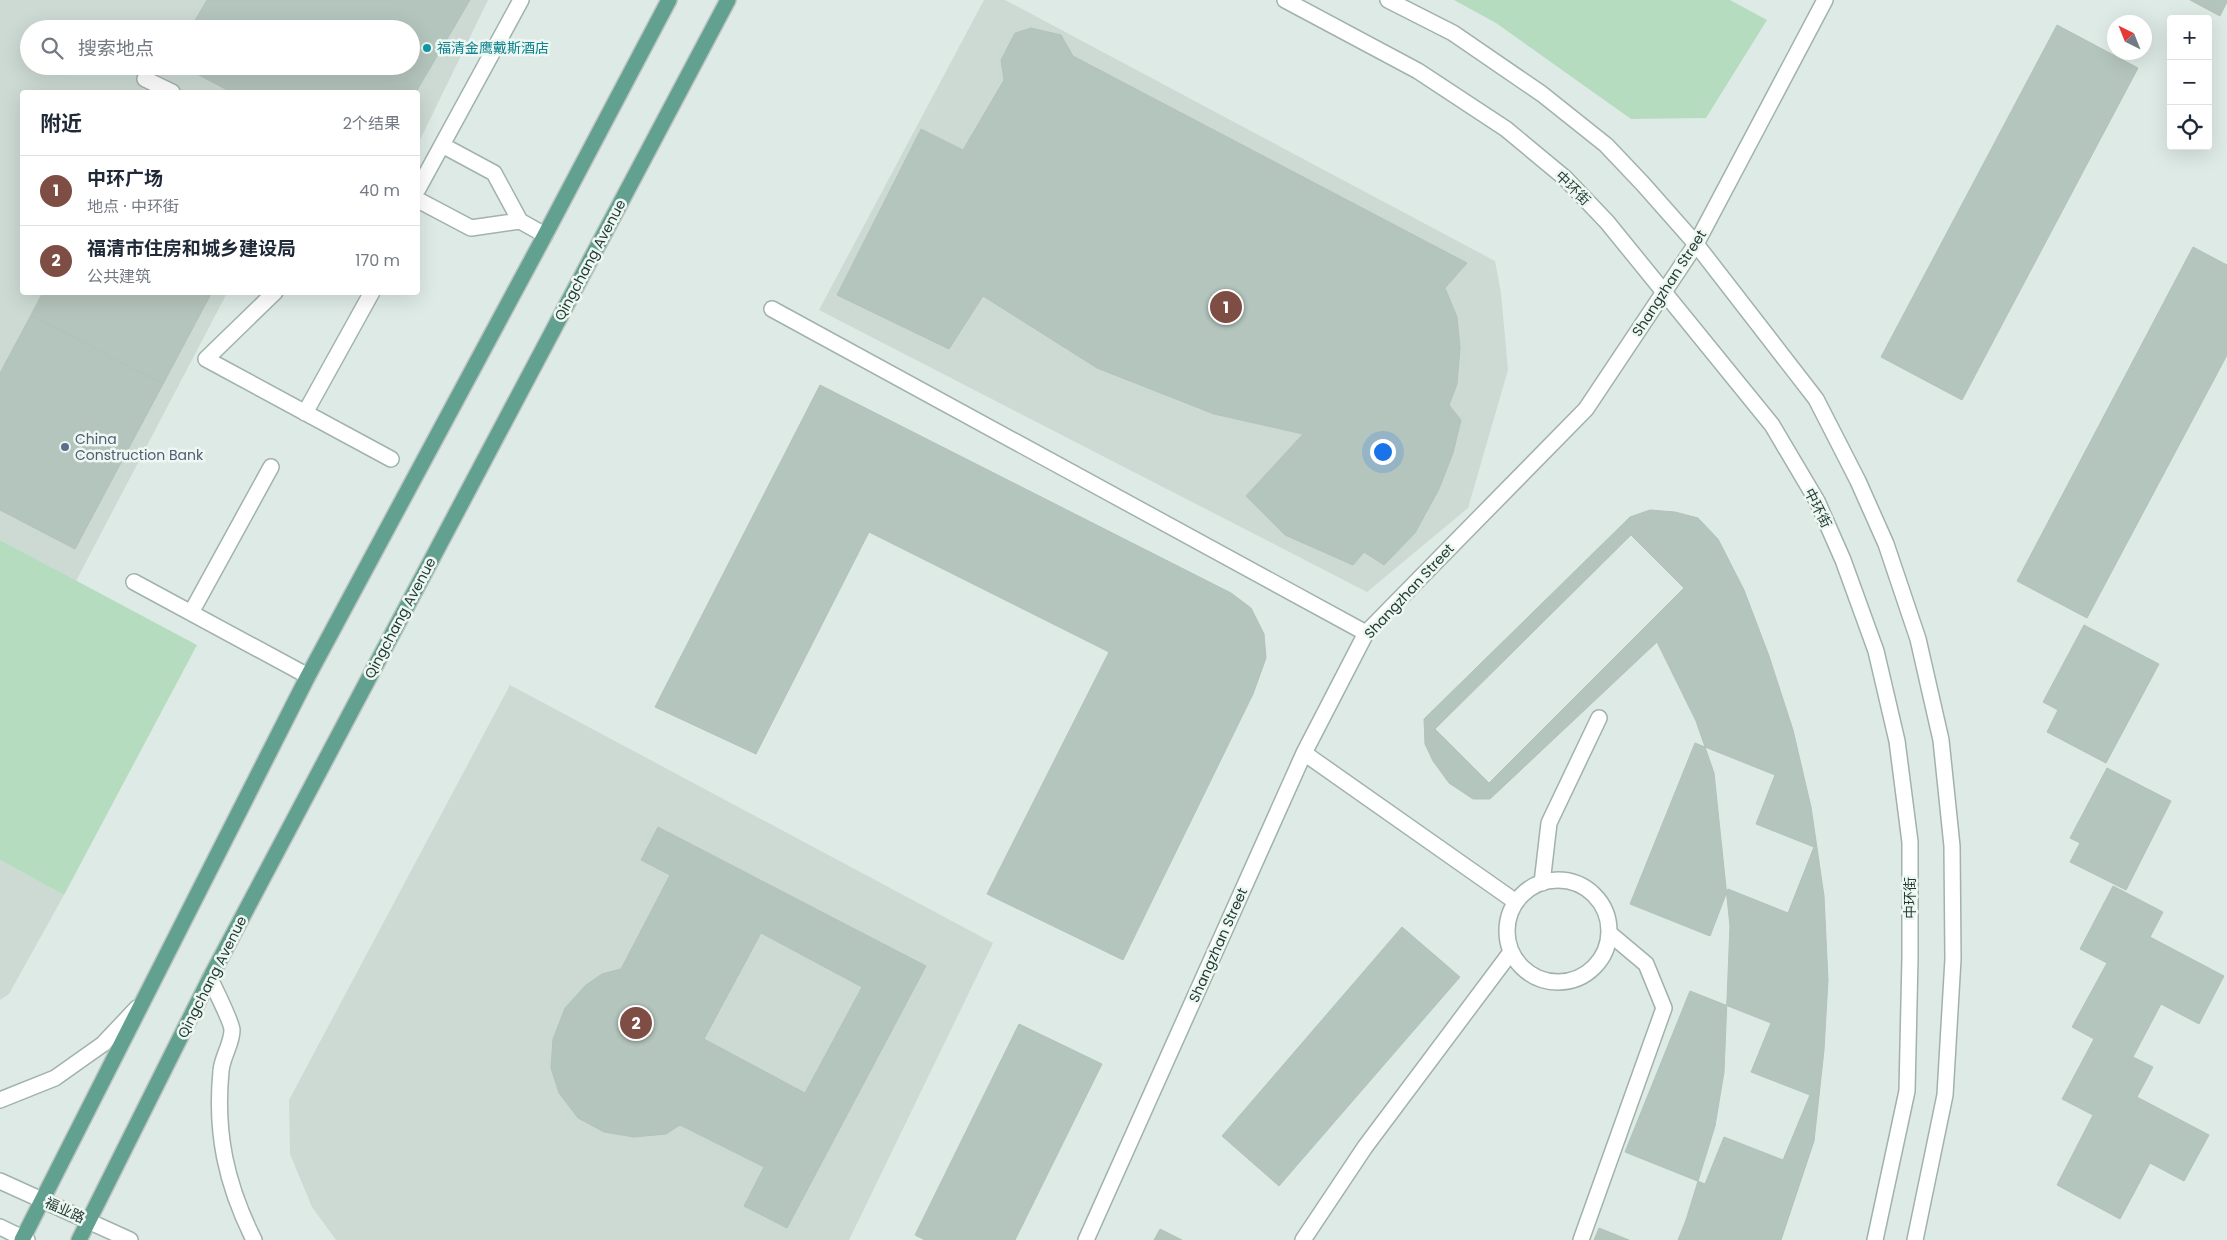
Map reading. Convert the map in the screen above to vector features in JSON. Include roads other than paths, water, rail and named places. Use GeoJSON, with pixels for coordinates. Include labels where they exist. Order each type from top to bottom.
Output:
{"type":"FeatureCollection","features":[{"type":"Feature","properties":{"kind":"main road"},"geometry":{"type":"LineString","coordinates":[[24,1239],[308,676],[669,0]]}},
{"type":"Feature","properties":{"kind":"main road","name":"Qingchang Avenue"},"geometry":{"type":"LineString","coordinates":[[80,1240],[210,978],[728,0]]}},
{"type":"Feature","properties":{"kind":"street"},"geometry":{"type":"LineString","coordinates":[[420,185],[521,0]]}},
{"type":"Feature","properties":{"kind":"street","name":"中环街"},"geometry":{"type":"LineString","coordinates":[[1285,0],[1418,70],[1506,129],[1565,178],[1607,222],[1772,424],[1816,501],[1843,560],[1876,651],[1897,742],[1910,842],[1906,1091],[1880,1227],[1875,1240]]}},
{"type":"Feature","properties":{"kind":"street"},"geometry":{"type":"LineString","coordinates":[[1388,0],[1453,33],[1549,99],[1606,145],[1696,244],[1816,399],[1858,481],[1886,544],[1918,639],[1941,740],[1952,846],[1953,959],[1946,1095],[1915,1240]]}},
{"type":"Feature","properties":{"kind":"street","name":"Shangzhan Street"},"geometry":{"type":"LineString","coordinates":[[1086,1240],[1304,753],[1366,633],[1586,409],[1696,244],[1825,0]]}},
{"type":"Feature","properties":{"kind":"street"},"geometry":{"type":"LineString","coordinates":[[145,79],[168,90]]}},
{"type":"Feature","properties":{"kind":"street"},"geometry":{"type":"LineString","coordinates":[[442,145],[494,173],[520,221],[545,235]]}},
{"type":"Feature","properties":{"kind":"street"},"geometry":{"type":"LineString","coordinates":[[420,201],[471,228],[520,221]]}},
{"type":"Feature","properties":{"kind":"street"},"geometry":{"type":"LineString","coordinates":[[272,295],[206,359],[391,459]]}},
{"type":"Feature","properties":{"kind":"street"},"geometry":{"type":"LineString","coordinates":[[305,413],[370,295]]}},
{"type":"Feature","properties":{"kind":"street"},"geometry":{"type":"LineString","coordinates":[[772,309],[1366,633]]}},
{"type":"Feature","properties":{"kind":"street"},"geometry":{"type":"LineString","coordinates":[[192,611],[271,467]]}},
{"type":"Feature","properties":{"kind":"street"},"geometry":{"type":"LineString","coordinates":[[134,582],[192,611],[308,676]]}},
{"type":"Feature","properties":{"kind":"street"},"geometry":{"type":"LineString","coordinates":[[1542,883],[1549,823],[1599,718]]}},
{"type":"Feature","properties":{"kind":"street"},"geometry":{"type":"LineString","coordinates":[[1304,753],[1516,902]]}},
{"type":"Feature","properties":{"kind":"street"},"geometry":{"type":"LineString","coordinates":[[1558,880],[1574,882],[1589,891],[1600,902],[1607,917],[1609,933],[1606,949],[1598,963],[1586,974],[1569,981],[1552,982],[1535,977],[1521,967],[1511,952],[1507,935],[1509,918],[1516,902],[1528,890],[1542,883],[1558,880]]}},
{"type":"Feature","properties":{"kind":"street"},"geometry":{"type":"LineString","coordinates":[[1581,1240],[1664,1008],[1646,964],[1609,933]]}},
{"type":"Feature","properties":{"kind":"street"},"geometry":{"type":"LineString","coordinates":[[1304,1240],[1365,1147],[1511,952]]}},
{"type":"Feature","properties":{"kind":"street"},"geometry":{"type":"LineString","coordinates":[[210,978],[232,1030],[221,1068],[219,1112],[225,1163],[238,1208],[254,1240]]}},
{"type":"Feature","properties":{"kind":"street"},"geometry":{"type":"LineString","coordinates":[[0,1100],[55,1078],[103,1044],[145,999]]}},
{"type":"Feature","properties":{"kind":"street","name":"福业路"},"geometry":{"type":"LineString","coordinates":[[0,1181],[130,1240]]}},
{"type":"Feature","properties":{"kind":"street"},"geometry":{"type":"LineString","coordinates":[[0,1227],[24,1239]]}},
{"type":"Feature","properties":{"kind":"place","name":"福清金鹰戴斯酒店"},"geometry":{"type":"Point","coordinates":[427,48]}},
{"type":"Feature","properties":{"kind":"place","name":"中环广场"},"geometry":{"type":"Point","coordinates":[1226,307]}},
{"type":"Feature","properties":{"kind":"place","name":"China Construction Bank"},"geometry":{"type":"Point","coordinates":[65,447]}},
{"type":"Feature","properties":{"kind":"place","name":"福清市住房和城乡建设局"},"geometry":{"type":"Point","coordinates":[636,1023]}}]}
